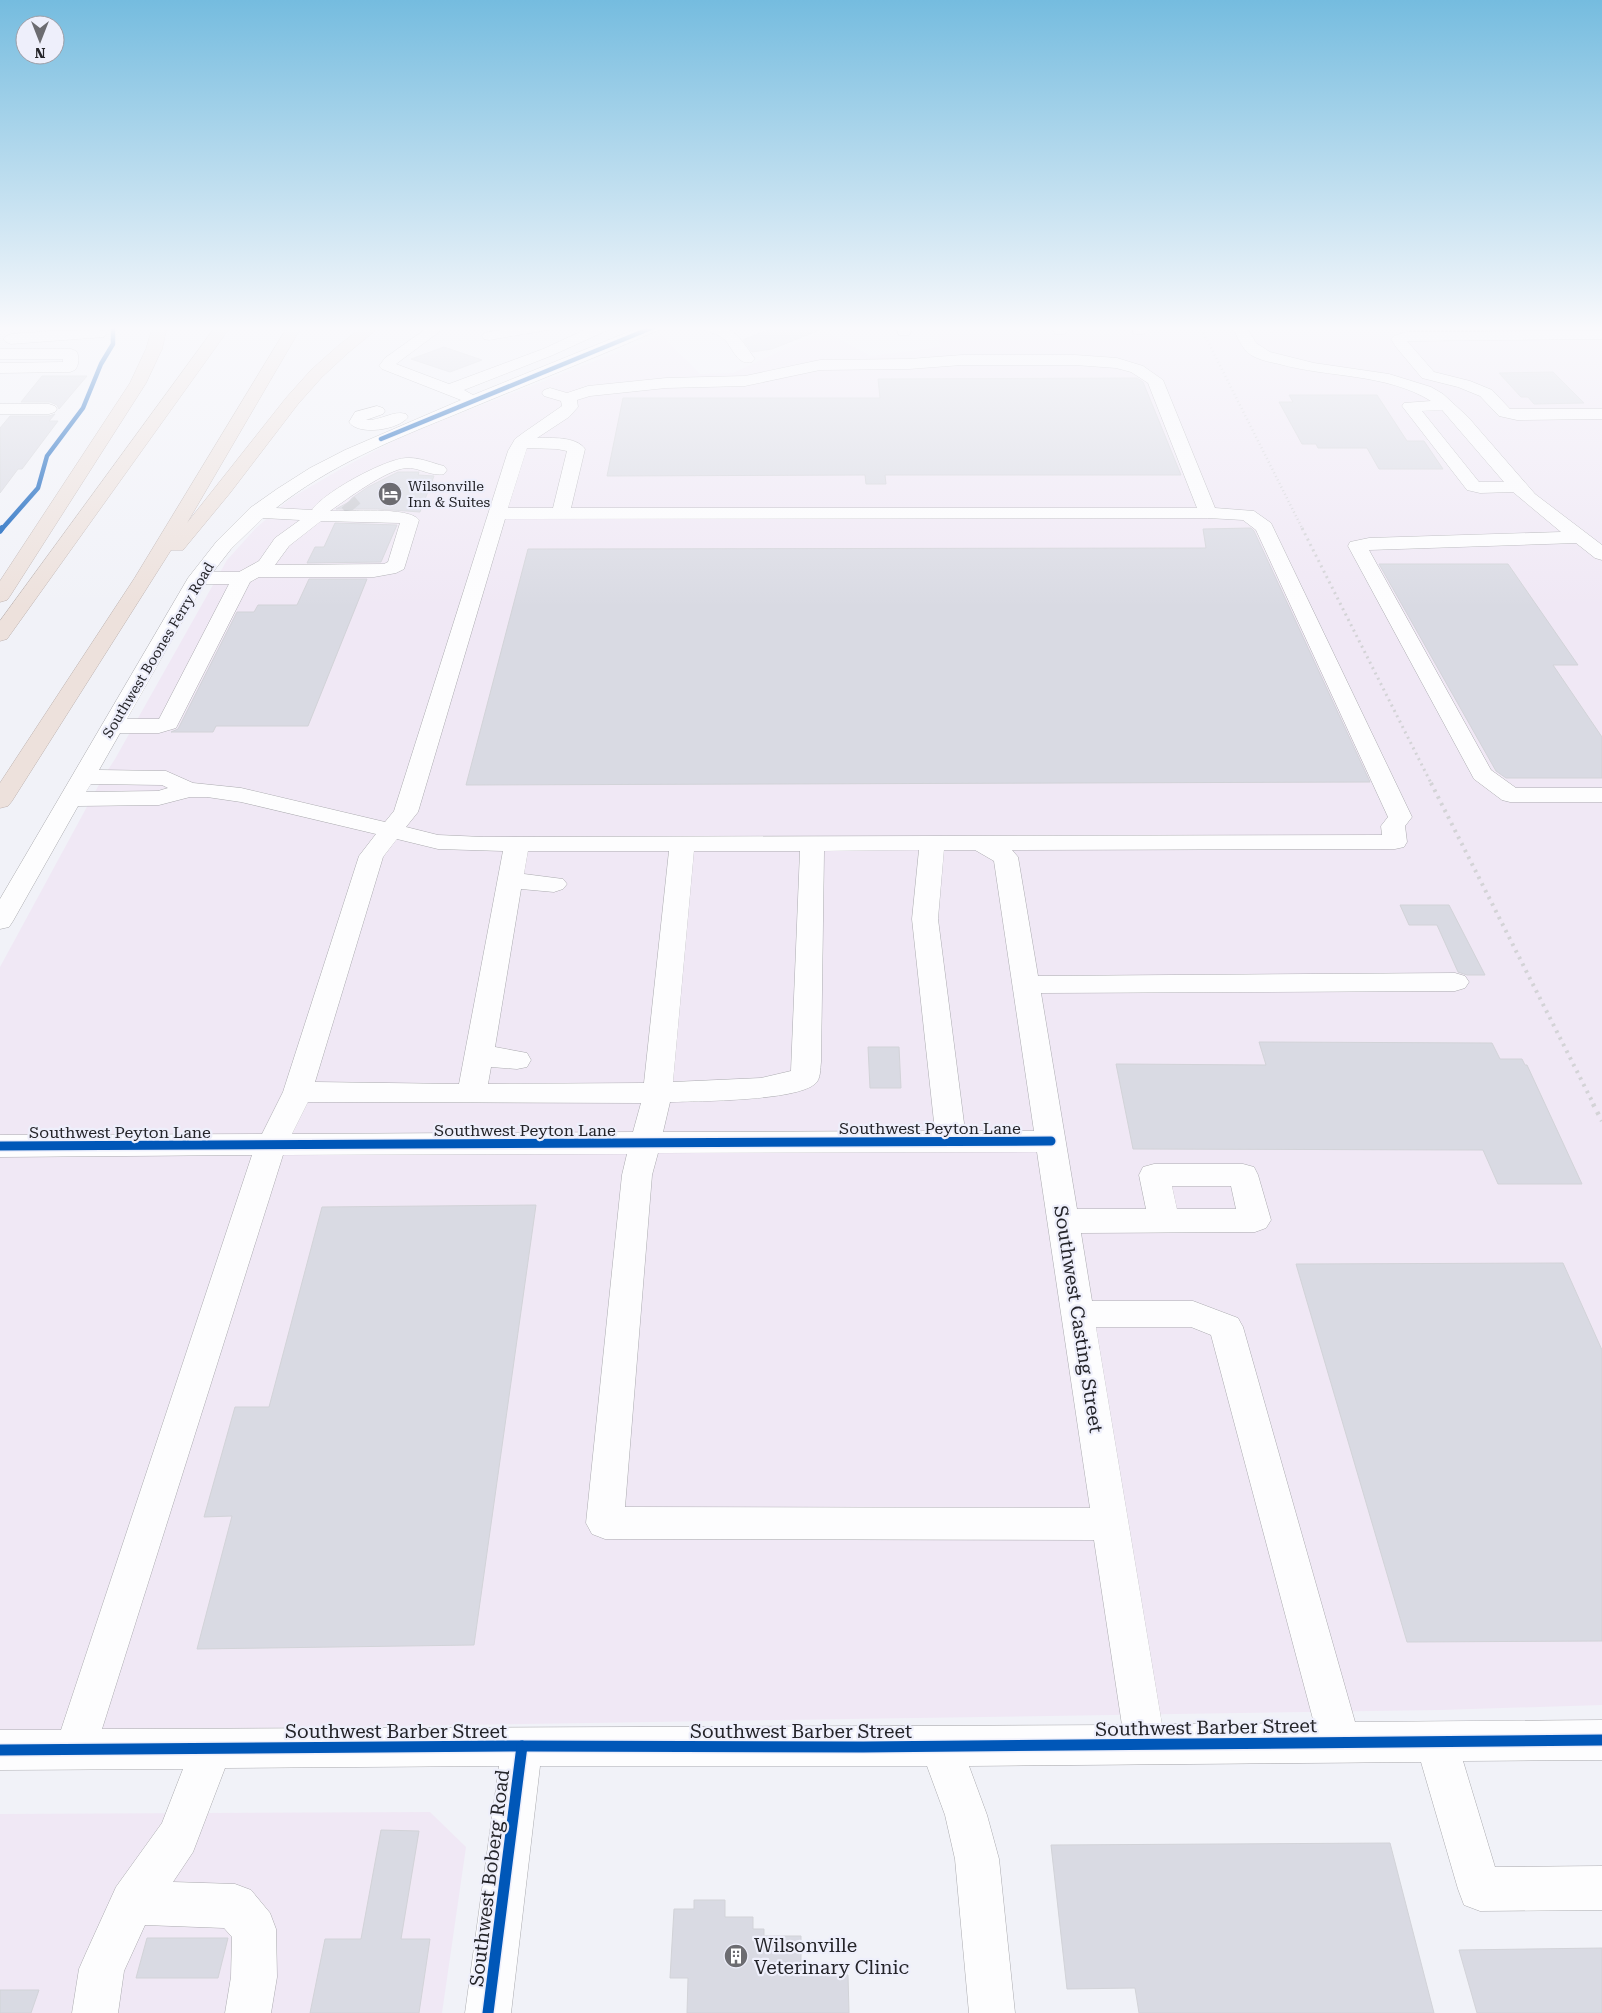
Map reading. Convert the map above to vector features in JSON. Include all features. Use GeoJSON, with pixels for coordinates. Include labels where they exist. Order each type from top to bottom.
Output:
{"type":"FeatureCollection","features":[{"type":"Feature","properties":{"kind":"highway"},"geometry":{"type":"LineString","coordinates":[[0,596],[114,420]]}},
{"type":"Feature","properties":{"kind":"highway"},"geometry":{"type":"LineString","coordinates":[[0,635],[156,420]]}},
{"type":"Feature","properties":{"kind":"highway"},"geometry":{"type":"LineString","coordinates":[[0,801],[144,579],[239,420]]}},
{"type":"Feature","properties":{"kind":"highway"},"geometry":{"type":"LineString","coordinates":[[144,579],[204,517],[278,420]]}},
{"type":"Feature","properties":{"kind":"street"},"geometry":{"type":"LineString","coordinates":[[358,420],[357,422],[363,425],[382,424],[392,420]]}},
{"type":"Feature","properties":{"kind":"street","name":"Southwest Boones Ferry Road"},"geometry":{"type":"LineString","coordinates":[[0,921],[198,578],[228,538],[256,512],[295,484],[354,451],[429,420]]}},
{"type":"Feature","properties":{"kind":"street"},"geometry":{"type":"LineString","coordinates":[[75,1749],[271,1145],[298,1092],[371,856],[406,812],[517,451],[524,438],[554,420]]}},
{"type":"Feature","properties":{"kind":"street"},"geometry":{"type":"LineString","coordinates":[[1171,420],[1208,513]]}},
{"type":"Feature","properties":{"kind":"street"},"geometry":{"type":"LineString","coordinates":[[1421,420],[1473,486],[1480,488],[1518,487]]}},
{"type":"Feature","properties":{"kind":"street"},"geometry":{"type":"LineString","coordinates":[[1460,420],[1518,487],[1553,519],[1602,554]]}},
{"type":"Feature","properties":{"kind":"street"},"geometry":{"type":"LineString","coordinates":[[1507,430],[1602,429]]}},
{"type":"Feature","properties":{"kind":"street"},"geometry":{"type":"LineString","coordinates":[[1469,430],[1488,430]]}},
{"type":"Feature","properties":{"kind":"street"},"geometry":{"type":"LineString","coordinates":[[522,444],[561,444],[572,446],[576,450],[562,514]]}},
{"type":"Feature","properties":{"kind":"street"},"geometry":{"type":"LineString","coordinates":[[256,512],[318,515],[345,507],[391,466],[406,463],[418,464],[438,470]]}},
{"type":"Feature","properties":{"kind":"street"},"geometry":{"type":"LineString","coordinates":[[198,578],[374,571],[389,569],[397,565],[410,520],[345,507]]}},
{"type":"Feature","properties":{"kind":"street"},"geometry":{"type":"LineString","coordinates":[[71,799],[159,798],[189,790],[207,790],[242,795],[438,842],[682,844],[932,842],[982,844],[1395,842],[1393,826],[1400,817],[1264,527],[1248,515],[1208,513],[498,514]]}},
{"type":"Feature","properties":{"kind":"street"},"geometry":{"type":"LineString","coordinates":[[112,726],[159,726],[168,723],[249,575],[266,565],[282,542],[318,515]]}},
{"type":"Feature","properties":{"kind":"street"},"geometry":{"type":"LineString","coordinates":[[1578,536],[1356,546],[1482,774],[1510,795],[1602,795]]}},
{"type":"Feature","properties":{"kind":"street"},"geometry":{"type":"LineString","coordinates":[[83,778],[166,778],[189,790]]}},
{"type":"Feature","properties":{"kind":"street"},"geometry":{"type":"LineString","coordinates":[[932,842],[925,919],[952,1142]]}},
{"type":"Feature","properties":{"kind":"street"},"geometry":{"type":"LineString","coordinates":[[298,1092],[472,1094],[658,1093],[761,1088],[788,1083],[805,1077],[807,1062],[812,843]]}},
{"type":"Feature","properties":{"kind":"street"},"geometry":{"type":"LineString","coordinates":[[472,1094],[478,1051],[517,844]]}},
{"type":"Feature","properties":{"kind":"street"},"geometry":{"type":"LineString","coordinates":[[682,844],[658,1093],[637,1175],[605,1523],[1111,1524]]}},
{"type":"Feature","properties":{"kind":"street","name":"Southwest Casting Street"},"geometry":{"type":"LineString","coordinates":[[982,844],[1006,858],[1145,1744]]}},
{"type":"Feature","properties":{"kind":"street"},"geometry":{"type":"LineString","coordinates":[[510,881],[554,884]]}},
{"type":"Feature","properties":{"kind":"street"},"geometry":{"type":"LineString","coordinates":[[1026,986],[1455,982]]}},
{"type":"Feature","properties":{"kind":"street"},"geometry":{"type":"LineString","coordinates":[[478,1051],[492,1058],[517,1060]]}},
{"type":"Feature","properties":{"kind":"street","name":"Southwest Peyton Lane"},"geometry":{"type":"LineString","coordinates":[[0,1146],[1051,1141]]}},
{"type":"Feature","properties":{"kind":"street"},"geometry":{"type":"LineString","coordinates":[[1063,1221],[1164,1221]]}},
{"type":"Feature","properties":{"kind":"street"},"geometry":{"type":"LineString","coordinates":[[1078,1314],[1193,1314],[1226,1327],[1340,1742]]}},
{"type":"Feature","properties":{"kind":"street","name":"Southwest Barber Street"},"geometry":{"type":"LineString","coordinates":[[0,1750],[522,1746],[941,1747],[1602,1740]]}},
{"type":"Feature","properties":{"kind":"street"},"geometry":{"type":"LineString","coordinates":[[1436,1741],[1480,1889],[1602,1888]]}},
{"type":"Feature","properties":{"kind":"street","name":"Southwest Boberg Road"},"geometry":{"type":"LineString","coordinates":[[488,2013],[522,1746]]}},
{"type":"Feature","properties":{"kind":"street"},"geometry":{"type":"LineString","coordinates":[[941,1747],[966,1815],[977,1859],[992,2013]]}},
{"type":"Feature","properties":{"kind":"street"},"geometry":{"type":"LineString","coordinates":[[95,2013],[102,1969],[132,1903],[178,1836],[212,1748]]}},
{"type":"Feature","properties":{"kind":"street"},"geometry":{"type":"LineString","coordinates":[[132,1903],[234,1906],[254,1930],[254,1977],[248,2013]]}},
{"type":"Feature","properties":{"kind":"path"},"geometry":{"type":"LineString","coordinates":[[0,531],[38,488],[47,456],[74,420]]}},
{"type":"Feature","properties":{"kind":"shaded area"},"geometry":{"type":"Polygon","coordinates":[[[444,420],[1602,420],[1602,1705],[1440,1710],[0,1732],[0,967],[102,779],[227,560],[256,528],[291,498],[403,436],[444,420]]]}},
{"type":"Feature","properties":{"kind":"shaded area"},"geometry":{"type":"Polygon","coordinates":[[[430,1812],[466,1847],[442,2013],[0,2013],[0,1814],[430,1812]]]}},
{"type":"Feature","properties":{"kind":"building"},"geometry":{"type":"Polygon","coordinates":[[[7,420],[58,421],[22,469],[18,469],[0,493],[0,428],[7,420]]]}},
{"type":"Feature","properties":{"kind":"building"},"geometry":{"type":"Polygon","coordinates":[[[618,420],[1159,420],[1181,475],[885,475],[886,484],[866,484],[865,475],[607,476],[618,420]]]}},
{"type":"Feature","properties":{"kind":"building"},"geometry":{"type":"Polygon","coordinates":[[[1289,420],[1393,420],[1407,441],[1424,441],[1443,469],[1379,469],[1367,448],[1318,448],[1316,444],[1302,444],[1289,420]]]}},
{"type":"Feature","properties":{"kind":"building","name":"Wilsonville Inn & Suites"},"geometry":{"type":"Polygon","coordinates":[[[398,472],[419,472],[418,475],[434,476],[420,512],[336,509],[349,502],[368,487],[398,472]]]}},
{"type":"Feature","properties":{"kind":"building"},"geometry":{"type":"Polygon","coordinates":[[[335,523],[397,525],[381,562],[307,563],[315,547],[324,547],[335,523]]]}},
{"type":"Feature","properties":{"kind":"building"},"geometry":{"type":"Polygon","coordinates":[[[1251,528],[1370,782],[466,785],[528,549],[1206,548],[1203,529],[1251,528]]]}},
{"type":"Feature","properties":{"kind":"building"},"geometry":{"type":"Polygon","coordinates":[[[1379,564],[1508,564],[1578,665],[1553,665],[1602,737],[1602,778],[1506,778],[1496,771],[1379,564]]]}},
{"type":"Feature","properties":{"kind":"building"},"geometry":{"type":"Polygon","coordinates":[[[309,579],[367,579],[308,726],[216,726],[213,732],[171,732],[178,729],[237,612],[254,612],[258,605],[297,605],[309,579]]]}},
{"type":"Feature","properties":{"kind":"building"},"geometry":{"type":"Polygon","coordinates":[[[1400,905],[1449,905],[1485,975],[1467,975],[1458,972],[1437,925],[1409,925],[1400,905]]]}},
{"type":"Feature","properties":{"kind":"building"},"geometry":{"type":"Polygon","coordinates":[[[1259,1042],[1492,1043],[1500,1059],[1522,1059],[1525,1065],[1527,1065],[1582,1184],[1498,1184],[1483,1150],[1133,1149],[1116,1064],[1266,1065],[1259,1042]]]}},
{"type":"Feature","properties":{"kind":"building"},"geometry":{"type":"Polygon","coordinates":[[[868,1047],[899,1047],[901,1088],[870,1088],[868,1047]]]}},
{"type":"Feature","properties":{"kind":"building"},"geometry":{"type":"Polygon","coordinates":[[[536,1205],[474,1645],[197,1649],[232,1516],[204,1517],[235,1407],[269,1407],[322,1207],[536,1205]]]}},
{"type":"Feature","properties":{"kind":"building"},"geometry":{"type":"Polygon","coordinates":[[[1563,1263],[1602,1350],[1602,1641],[1407,1642],[1296,1264],[1563,1263]]]}},
{"type":"Feature","properties":{"kind":"building"},"geometry":{"type":"Polygon","coordinates":[[[381,1830],[419,1831],[401,1939],[430,1939],[419,2013],[310,2013],[325,1939],[361,1939],[381,1830]]]}},
{"type":"Feature","properties":{"kind":"building"},"geometry":{"type":"Polygon","coordinates":[[[1390,1843],[1434,2013],[1139,2013],[1135,1988],[1067,1989],[1051,1845],[1390,1843]]]}},
{"type":"Feature","properties":{"kind":"building","name":"Wilsonville Veterinary Clinic"},"geometry":{"type":"Polygon","coordinates":[[[694,1900],[725,1900],[725,1917],[753,1917],[753,1929],[764,1929],[764,1936],[801,1936],[801,1976],[848,1975],[849,2013],[687,2013],[688,1978],[670,1978],[674,1909],[694,1909],[694,1900]]]}},
{"type":"Feature","properties":{"kind":"building"},"geometry":{"type":"Polygon","coordinates":[[[147,1938],[228,1938],[218,1978],[136,1978],[147,1938]]]}},
{"type":"Feature","properties":{"kind":"building"},"geometry":{"type":"Polygon","coordinates":[[[1602,1948],[1602,2013],[1477,2013],[1459,1950],[1602,1948]]]}},
{"type":"Feature","properties":{"kind":"building"},"geometry":{"type":"Polygon","coordinates":[[[0,1990],[39,1990],[31,2013],[0,2013],[0,1990]]]}},
{"type":"Feature","properties":{"kind":"tunnel"},"geometry":{"type":"LineString","coordinates":[[348,502],[354,509]]}},
{"type":"Feature","properties":{"kind":"railway"},"geometry":{"type":"LineString","coordinates":[[1247,420],[1303,530]]}},
{"type":"Feature","properties":{"kind":"railway"},"geometry":{"type":"LineString","coordinates":[[1302,528],[1432,785]]}},
{"type":"Feature","properties":{"kind":"railway"},"geometry":{"type":"LineString","coordinates":[[1431,783],[1594,1105]]}},
{"type":"Feature","properties":{"kind":"railway"},"geometry":{"type":"LineString","coordinates":[[1593,1104],[1602,1121]]}},
{"type":"Feature","properties":{"kind":"cycle path"},"geometry":{"type":"LineString","coordinates":[[0,531],[38,488],[47,456],[74,420]]}},
{"type":"Feature","properties":{"kind":"cycle path"},"geometry":{"type":"LineString","coordinates":[[381,439],[427,420]]}},
{"type":"Feature","properties":{"kind":"cycle path"},"geometry":{"type":"LineString","coordinates":[[0,1146],[1051,1141]]}},
{"type":"Feature","properties":{"kind":"cycle path"},"geometry":{"type":"LineString","coordinates":[[0,1750],[522,1746],[863,1747],[1602,1740]]}},
{"type":"Feature","properties":{"kind":"cycle path"},"geometry":{"type":"LineString","coordinates":[[488,2013],[522,1746]]}},
{"type":"Feature","properties":{"kind":"place","name":"Wilsonville Inn & Suites"},"geometry":{"type":"Point","coordinates":[390,494]}},
{"type":"Feature","properties":{"kind":"place","name":"Wilsonville Veterinary Clinic"},"geometry":{"type":"Point","coordinates":[736,1956]}}]}
